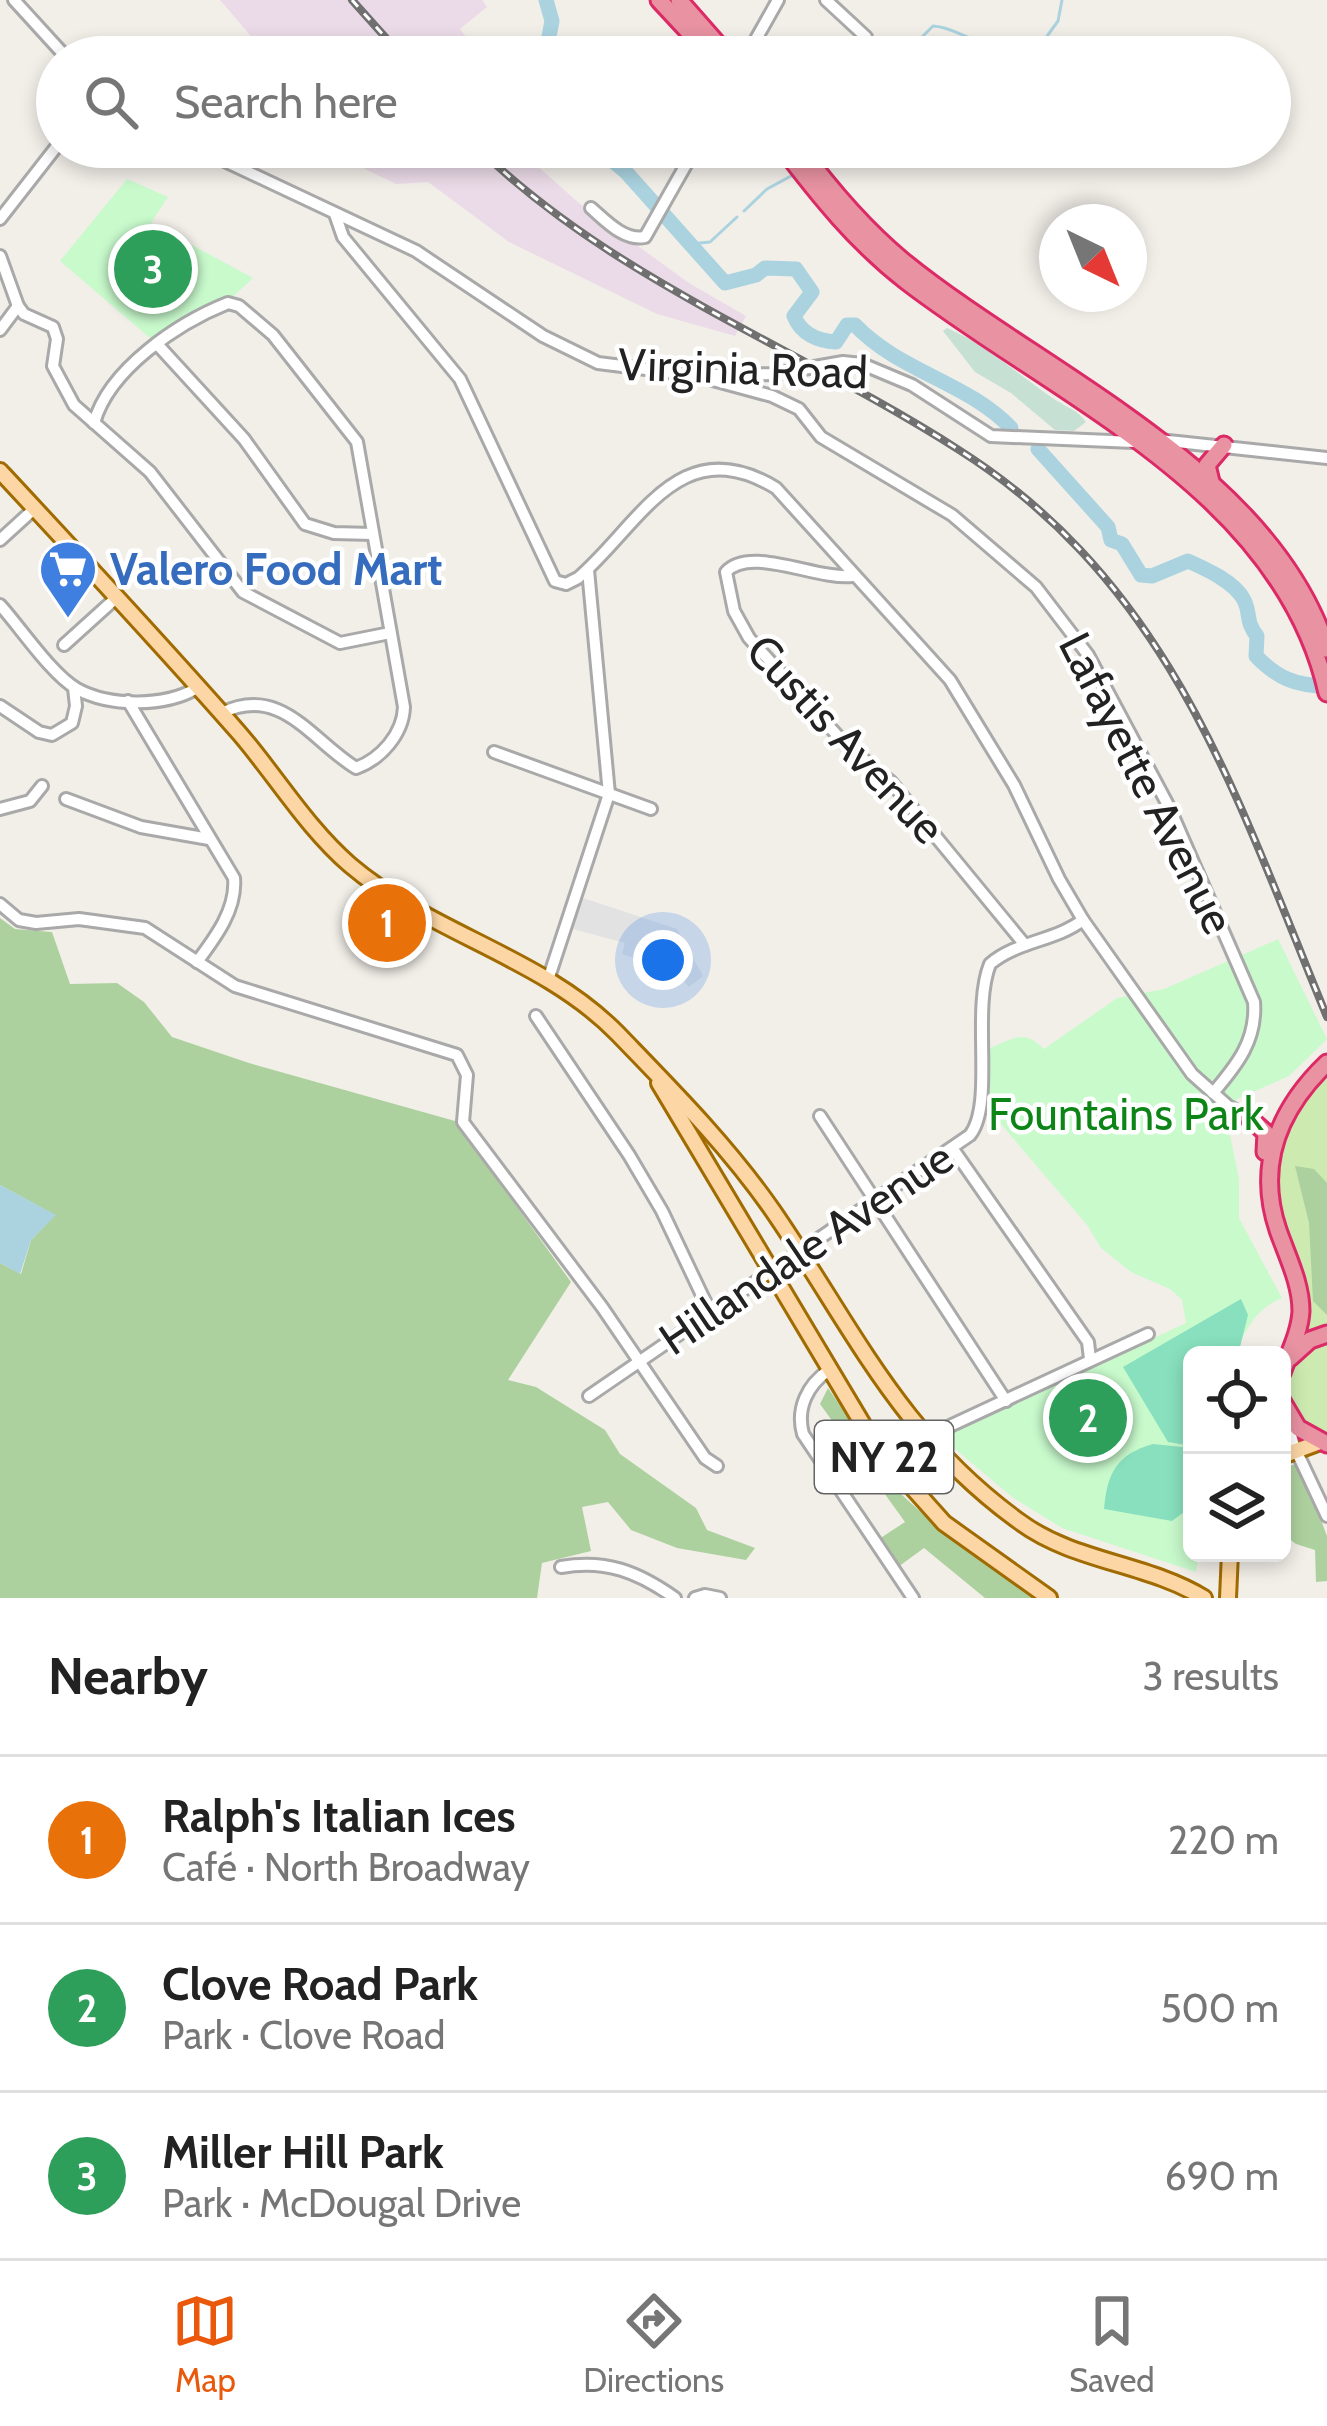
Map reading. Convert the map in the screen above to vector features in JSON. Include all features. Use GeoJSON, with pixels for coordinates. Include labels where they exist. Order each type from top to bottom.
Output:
{"type":"FeatureCollection","features":[{"type":"Feature","properties":{"kind":"highway"},"geometry":{"type":"LineString","coordinates":[[659,0],[692,36]]}},
{"type":"Feature","properties":{"kind":"highway"},"geometry":{"type":"LineString","coordinates":[[679,0],[711,36]]}},
{"type":"Feature","properties":{"kind":"highway"},"geometry":{"type":"LineString","coordinates":[[798,168],[837,217],[892,270],[1139,442],[1224,518],[1274,574],[1306,625],[1327,693]]}},
{"type":"Feature","properties":{"kind":"highway"},"geometry":{"type":"LineString","coordinates":[[815,168],[845,206],[900,259],[1087,386],[1213,489],[1288,572],[1312,610],[1327,650]]}},
{"type":"Feature","properties":{"kind":"highway"},"geometry":{"type":"LineString","coordinates":[[1213,489],[1207,464],[1225,445]]}},
{"type":"Feature","properties":{"kind":"highway"},"geometry":{"type":"LineString","coordinates":[[1247,1116],[1271,1119],[1321,1069]]}},
{"type":"Feature","properties":{"kind":"highway"},"geometry":{"type":"LineString","coordinates":[[1274,1217],[1269,1171],[1275,1139],[1290,1105],[1321,1069]]}},
{"type":"Feature","properties":{"kind":"highway"},"geometry":{"type":"LineString","coordinates":[[1247,1116],[1267,1136],[1263,1179],[1301,1307],[1291,1347]]}},
{"type":"Feature","properties":{"kind":"highway"},"geometry":{"type":"LineString","coordinates":[[1291,1360],[1305,1344],[1327,1334]]}},
{"type":"Feature","properties":{"kind":"highway"},"geometry":{"type":"LineString","coordinates":[[1291,1417],[1298,1428],[1324,1443]]}},
{"type":"Feature","properties":{"kind":"main road","name":"NY 22"},"geometry":{"type":"LineString","coordinates":[[0,471],[222,713],[352,867],[402,901],[548,980],[603,1019],[657,1078],[877,1448],[918,1498],[972,1546],[1048,1598]]}},
{"type":"Feature","properties":{"kind":"main road"},"geometry":{"type":"LineString","coordinates":[[657,1078],[685,1100],[737,1162],[924,1438],[1039,1535],[1162,1576],[1204,1598]]}},
{"type":"Feature","properties":{"kind":"main road"},"geometry":{"type":"LineString","coordinates":[[1291,1452],[1324,1443]]}},
{"type":"Feature","properties":{"kind":"main road"},"geometry":{"type":"LineString","coordinates":[[1228,1598],[1230,1562]]}},
{"type":"Feature","properties":{"kind":"street"},"geometry":{"type":"LineString","coordinates":[[14,0],[47,36]]}},
{"type":"Feature","properties":{"kind":"street"},"geometry":{"type":"LineString","coordinates":[[758,36],[778,0]]}},
{"type":"Feature","properties":{"kind":"street"},"geometry":{"type":"LineString","coordinates":[[826,0],[865,36]]}},
{"type":"Feature","properties":{"kind":"street"},"geometry":{"type":"LineString","coordinates":[[0,219],[40,168]]}},
{"type":"Feature","properties":{"kind":"street","name":"Virginia Road"},"geometry":{"type":"LineString","coordinates":[[239,168],[447,268],[574,354],[626,369],[694,375],[775,374],[843,362],[862,364],[912,385],[991,436],[1157,440],[1327,458]]}},
{"type":"Feature","properties":{"kind":"street"},"geometry":{"type":"LineString","coordinates":[[591,208],[633,238],[645,237],[685,168]]}},
{"type":"Feature","properties":{"kind":"street"},"geometry":{"type":"LineString","coordinates":[[335,214],[343,237],[460,379],[549,575],[566,584],[588,570],[681,476],[710,470],[744,474],[776,488],[950,680],[1014,785],[1083,920],[1172,1050],[1213,1093],[1247,1116]]}},
{"type":"Feature","properties":{"kind":"street"},"geometry":{"type":"LineString","coordinates":[[0,256],[17,306],[53,327],[56,374],[74,405],[151,472],[243,592],[340,643],[391,633]]}},
{"type":"Feature","properties":{"kind":"street"},"geometry":{"type":"LineString","coordinates":[[94,423],[108,394],[158,344],[227,303],[258,320],[357,442],[403,722],[381,754],[359,768],[279,710],[252,705],[222,713]]}},
{"type":"Feature","properties":{"kind":"street"},"geometry":{"type":"LineString","coordinates":[[0,329],[17,306]]}},
{"type":"Feature","properties":{"kind":"street"},"geometry":{"type":"LineString","coordinates":[[158,344],[244,439],[305,524],[334,533],[373,534]]}},
{"type":"Feature","properties":{"kind":"street","name":"Lafayette Avenue"},"geometry":{"type":"LineString","coordinates":[[694,375],[772,396],[799,410],[820,437],[897,480],[987,542],[1036,587],[1073,633],[1169,807],[1254,1002],[1249,1043],[1213,1093]]}},
{"type":"Feature","properties":{"kind":"street"},"geometry":{"type":"LineString","coordinates":[[0,540],[34,509]]}},
{"type":"Feature","properties":{"kind":"street","name":"Custis Avenue"},"geometry":{"type":"LineString","coordinates":[[853,576],[830,578],[757,560],[740,561],[726,572],[734,611],[749,638],[846,746],[891,782],[1025,945]]}},
{"type":"Feature","properties":{"kind":"street"},"geometry":{"type":"LineString","coordinates":[[548,980],[609,794],[588,570]]}},
{"type":"Feature","properties":{"kind":"street"},"geometry":{"type":"LineString","coordinates":[[64,645],[116,598]]}},
{"type":"Feature","properties":{"kind":"street"},"geometry":{"type":"LineString","coordinates":[[0,605],[74,688],[128,701],[168,700],[197,688]]}},
{"type":"Feature","properties":{"kind":"street"},"geometry":{"type":"LineString","coordinates":[[0,706],[39,732],[52,735],[72,723],[74,688]]}},
{"type":"Feature","properties":{"kind":"street"},"geometry":{"type":"LineString","coordinates":[[128,701],[231,872],[235,892],[226,916],[197,962]]}},
{"type":"Feature","properties":{"kind":"street"},"geometry":{"type":"LineString","coordinates":[[494,752],[651,809]]}},
{"type":"Feature","properties":{"kind":"street"},"geometry":{"type":"LineString","coordinates":[[0,809],[30,801],[42,786]]}},
{"type":"Feature","properties":{"kind":"street"},"geometry":{"type":"LineString","coordinates":[[65,799],[156,831],[209,839]]}},
{"type":"Feature","properties":{"kind":"street"},"geometry":{"type":"LineString","coordinates":[[0,904],[19,920],[79,919],[145,928],[235,986],[457,1055],[466,1075],[463,1122],[639,1360],[705,1458],[716,1466]]}},
{"type":"Feature","properties":{"kind":"street","name":"Hillandale Avenue"},"geometry":{"type":"LineString","coordinates":[[590,1396],[953,1149],[976,1127],[986,972],[999,956],[1083,920]]}},
{"type":"Feature","properties":{"kind":"street"},"geometry":{"type":"LineString","coordinates":[[536,1016],[640,1174],[710,1312]]}},
{"type":"Feature","properties":{"kind":"street"},"geometry":{"type":"LineString","coordinates":[[820,1116],[1006,1401]]}},
{"type":"Feature","properties":{"kind":"street"},"geometry":{"type":"LineString","coordinates":[[953,1149],[1088,1342],[1090,1359]]}},
{"type":"Feature","properties":{"kind":"street"},"geometry":{"type":"LineString","coordinates":[[924,1438],[1148,1334]]}},
{"type":"Feature","properties":{"kind":"street"},"geometry":{"type":"LineString","coordinates":[[829,1370],[817,1378],[805,1399],[800,1414],[803,1434],[913,1598]]}},
{"type":"Feature","properties":{"kind":"street"},"geometry":{"type":"LineString","coordinates":[[1290,1454],[1327,1516]]}},
{"type":"Feature","properties":{"kind":"street"},"geometry":{"type":"LineString","coordinates":[[561,1567],[593,1562],[615,1566],[640,1575],[675,1598]]}},
{"type":"Feature","properties":{"kind":"street"},"geometry":{"type":"LineString","coordinates":[[695,1598],[720,1598]]}},
{"type":"Feature","properties":{"kind":"shaded area"},"geometry":{"type":"Polygon","coordinates":[[[220,0],[482,0],[487,7],[460,29],[465,36],[251,36],[220,0]]]}},
{"type":"Feature","properties":{"kind":"shaded area"},"geometry":{"type":"Polygon","coordinates":[[[540,168],[580,204],[689,283],[746,316],[735,336],[657,314],[509,242],[428,182],[396,184],[365,169],[540,168]]]}},
{"type":"Feature","properties":{"kind":"shaded area"},"geometry":{"type":"Polygon","coordinates":[[[583,898],[677,929],[703,976],[689,987],[677,973],[622,954],[625,943],[573,929],[583,898]]]}},
{"type":"Feature","properties":{"kind":"green space"},"geometry":{"type":"Polygon","coordinates":[[[127,179],[168,197],[151,223],[253,278],[225,304],[157,344],[60,261],[127,179]]]}},
{"type":"Feature","properties":{"kind":"green space"},"geometry":{"type":"Polygon","coordinates":[[[947,328],[989,352],[1086,422],[1074,431],[1055,430],[1011,393],[975,372],[943,331],[947,328]]]}},
{"type":"Feature","properties":{"kind":"green space"},"geometry":{"type":"Polygon","coordinates":[[[0,918],[15,929],[52,932],[70,984],[117,983],[144,1002],[172,1037],[455,1121],[571,1282],[508,1380],[536,1387],[605,1430],[620,1454],[696,1508],[707,1530],[755,1548],[746,1560],[677,1548],[631,1530],[608,1502],[582,1507],[591,1551],[542,1563],[537,1598],[0,1598],[0,1263],[21,1274],[31,1240],[55,1215],[0,1185],[0,918]]]}},
{"type":"Feature","properties":{"kind":"green space","name":"Fountains Park"},"geometry":{"type":"Polygon","coordinates":[[[1278,939],[1327,1039],[1289,1076],[1237,1099],[1227,1120],[1239,1179],[1239,1218],[1282,1298],[1260,1313],[1238,1346],[1183,1346],[1183,1562],[1198,1562],[1196,1572],[1062,1528],[1012,1497],[941,1437],[1186,1323],[1182,1300],[1170,1289],[1131,1272],[1101,1248],[1087,1225],[989,1110],[988,1049],[1024,1037],[1044,1049],[1117,998],[1164,989],[1278,939]]]}},
{"type":"Feature","properties":{"kind":"green space"},"geometry":{"type":"Polygon","coordinates":[[[1327,1074],[1327,1331],[1308,1338],[1302,1333],[1282,1247],[1274,1201],[1274,1163],[1294,1114],[1327,1074]]]}},
{"type":"Feature","properties":{"kind":"green space"},"geometry":{"type":"Polygon","coordinates":[[[1295,1166],[1314,1169],[1327,1183],[1327,1315],[1313,1301],[1309,1223],[1295,1166]]]}},
{"type":"Feature","properties":{"kind":"green space"},"geometry":{"type":"Polygon","coordinates":[[[1241,1299],[1248,1315],[1240,1346],[1183,1346],[1183,1444],[1168,1442],[1123,1367],[1241,1299]]]}},
{"type":"Feature","properties":{"kind":"green space"},"geometry":{"type":"Polygon","coordinates":[[[1327,1342],[1327,1436],[1299,1415],[1291,1398],[1291,1375],[1310,1351],[1327,1342]]]}},
{"type":"Feature","properties":{"kind":"green space"},"geometry":{"type":"Polygon","coordinates":[[[828,1388],[901,1494],[948,1537],[1034,1598],[985,1598],[924,1548],[898,1567],[879,1539],[905,1522],[820,1404],[828,1388]]]}},
{"type":"Feature","properties":{"kind":"green space"},"geometry":{"type":"Polygon","coordinates":[[[1153,1444],[1183,1447],[1183,1513],[1172,1521],[1104,1509],[1116,1467],[1131,1453],[1153,1444]]]}},
{"type":"Feature","properties":{"kind":"green space"},"geometry":{"type":"Polygon","coordinates":[[[1291,1465],[1300,1465],[1327,1536],[1327,1581],[1316,1582],[1315,1550],[1291,1540],[1291,1465]]]}},
{"type":"Feature","properties":{"kind":"water"},"geometry":{"type":"Polygon","coordinates":[[[0,1185],[56,1215],[31,1240],[20,1274],[0,1263],[0,1185]]]}},
{"type":"Feature","properties":{"kind":"waterway"},"geometry":{"type":"LineString","coordinates":[[546,0],[552,21],[549,36]]}},
{"type":"Feature","properties":{"kind":"waterway"},"geometry":{"type":"LineString","coordinates":[[1047,36],[1058,21],[1062,0]]}},
{"type":"Feature","properties":{"kind":"waterway"},"geometry":{"type":"LineString","coordinates":[[923,36],[933,26],[967,36]]}},
{"type":"Feature","properties":{"kind":"waterway"},"geometry":{"type":"LineString","coordinates":[[621,168],[725,283],[765,268],[796,269],[812,292],[794,316],[806,332],[836,342],[847,325],[855,325],[892,354],[994,412],[1011,428]]}},
{"type":"Feature","properties":{"kind":"waterway"},"geometry":{"type":"LineString","coordinates":[[744,211],[767,189],[791,176]]}},
{"type":"Feature","properties":{"kind":"waterway"},"geometry":{"type":"LineString","coordinates":[[690,244],[710,242],[737,217]]}},
{"type":"Feature","properties":{"kind":"waterway"},"geometry":{"type":"LineString","coordinates":[[1038,449],[1108,527],[1111,540],[1122,544],[1141,575],[1152,576],[1188,561],[1219,577],[1244,600],[1257,636],[1256,656],[1288,679],[1327,686]]}},
{"type":"Feature","properties":{"kind":"railway"},"geometry":{"type":"LineString","coordinates":[[352,0],[384,36]]}},
{"type":"Feature","properties":{"kind":"railway"},"geometry":{"type":"LineString","coordinates":[[501,168],[588,237],[648,275],[959,450],[1032,504],[1094,565],[1145,631],[1189,702],[1227,777],[1327,1017]]}},
{"type":"Feature","properties":{"kind":"place","name":"Miller Hill Park"},"geometry":{"type":"Point","coordinates":[153,269]}},
{"type":"Feature","properties":{"kind":"place","name":"Valero Food Mart"},"geometry":{"type":"Point","coordinates":[68,620]}},
{"type":"Feature","properties":{"kind":"place","name":"Ralph's Italian Ices"},"geometry":{"type":"Point","coordinates":[387,923]}},
{"type":"Feature","properties":{"kind":"place","name":"Clove Road Park"},"geometry":{"type":"Point","coordinates":[1088,1418]}}]}
